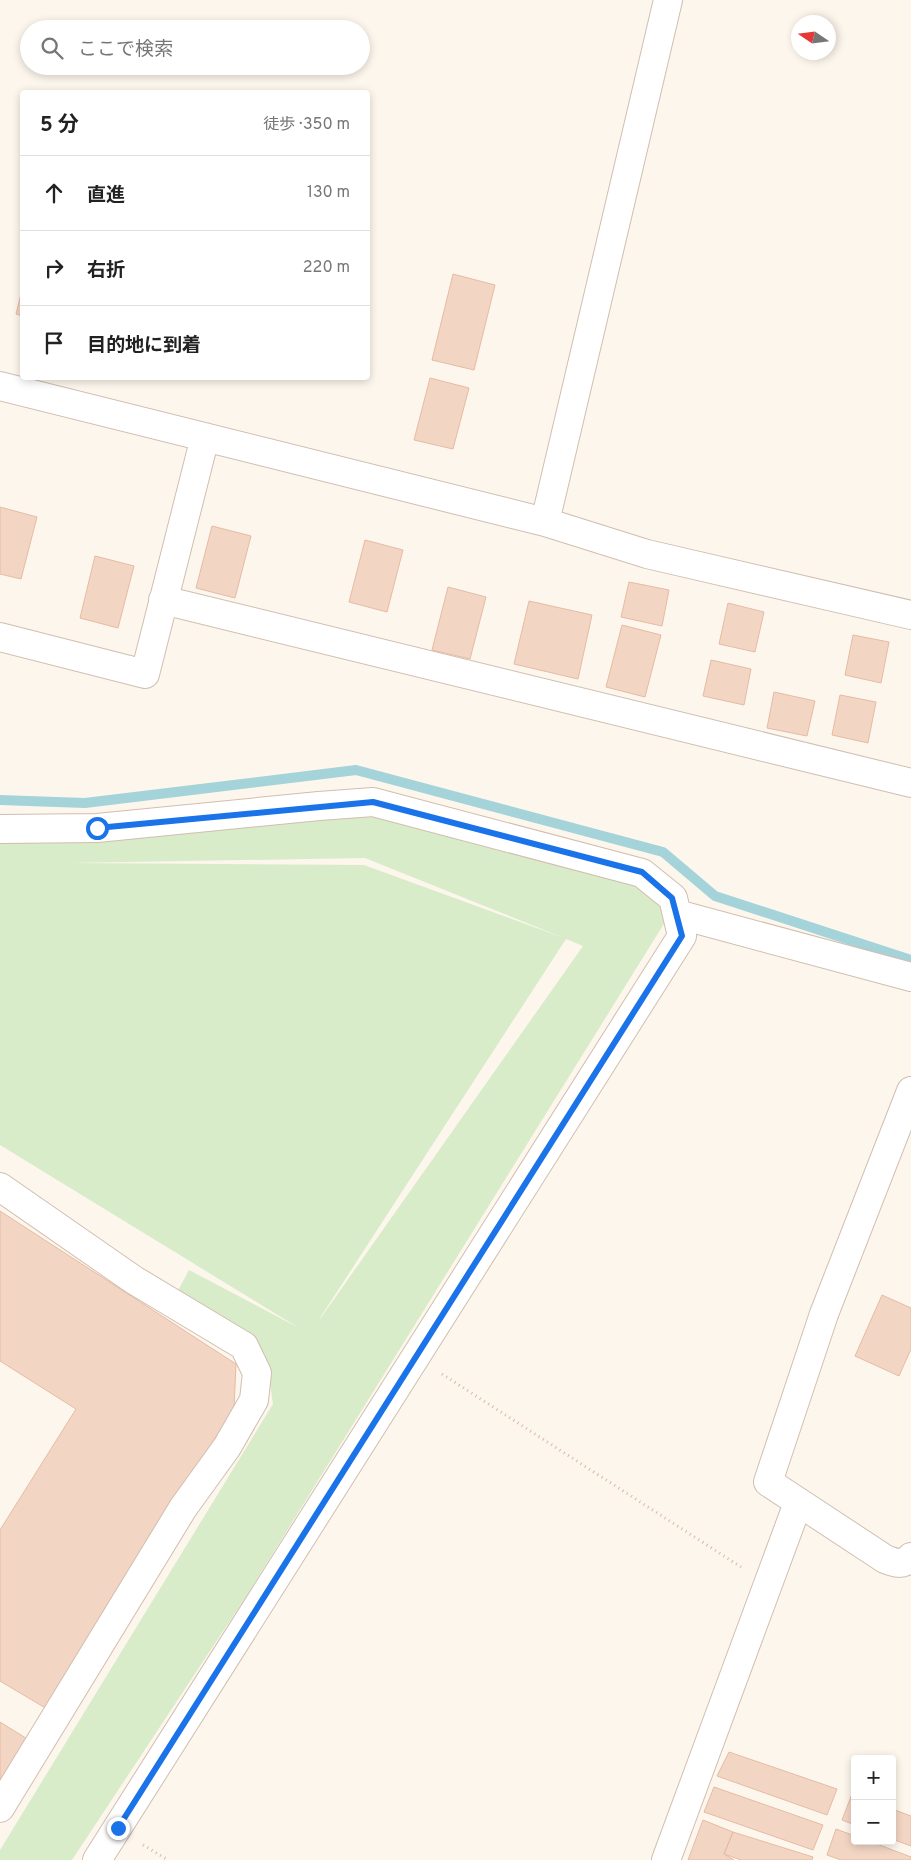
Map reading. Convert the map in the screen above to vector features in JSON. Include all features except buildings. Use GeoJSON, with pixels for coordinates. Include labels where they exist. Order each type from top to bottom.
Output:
{"type":"FeatureCollection","features":[{"type":"Feature","properties":{"kind":"street"},"geometry":{"type":"LineString","coordinates":[[545,522],[668,0]]}},
{"type":"Feature","properties":{"kind":"street"},"geometry":{"type":"LineString","coordinates":[[0,386],[545,522],[648,554],[911,615]]}},
{"type":"Feature","properties":{"kind":"street"},"geometry":{"type":"LineString","coordinates":[[0,637],[145,674],[205,437]]}},
{"type":"Feature","properties":{"kind":"street"},"geometry":{"type":"LineString","coordinates":[[163,600],[911,783]]}},
{"type":"Feature","properties":{"kind":"street"},"geometry":{"type":"LineString","coordinates":[[0,828],[97,828],[373,802],[642,872],[672,898],[682,936],[97,1860]]}},
{"type":"Feature","properties":{"kind":"street"},"geometry":{"type":"LineString","coordinates":[[677,914],[911,977]]}},
{"type":"Feature","properties":{"kind":"street"},"geometry":{"type":"LineString","coordinates":[[911,1091],[824,1314],[768,1482],[885,1559],[898,1564],[907,1561],[911,1557]]}},
{"type":"Feature","properties":{"kind":"street"},"geometry":{"type":"LineString","coordinates":[[0,1187],[134,1280],[244,1346],[258,1373],[254,1400],[227,1447],[183,1508],[0,1808]]}},
{"type":"Feature","properties":{"kind":"street"},"geometry":{"type":"LineString","coordinates":[[666,1860],[798,1503]]}},
{"type":"Feature","properties":{"kind":"path"},"geometry":{"type":"LineString","coordinates":[[416,1357],[768,1584]]}},
{"type":"Feature","properties":{"kind":"green space"},"geometry":{"type":"Polygon","coordinates":[[[383,805],[621,867],[675,906],[247,1595],[72,1860],[0,1860],[0,1850],[273,1404],[266,1357],[172,1302],[189,1270],[299,1328],[0,1145],[0,825],[383,805]],[[365,858],[71,863],[364,865],[564,938],[365,858]],[[566,939],[320,1318],[320,1319],[583,946],[566,939]]]}},
{"type":"Feature","properties":{"kind":"waterway"},"geometry":{"type":"LineString","coordinates":[[0,800],[85,803],[356,770],[663,852],[715,896],[911,960]]}},
{"type":"Feature","properties":{"kind":"route"},"geometry":{"type":"LineString","coordinates":[[97,828],[373,802],[642,872],[672,898],[682,936],[118,1828]]}}]}
